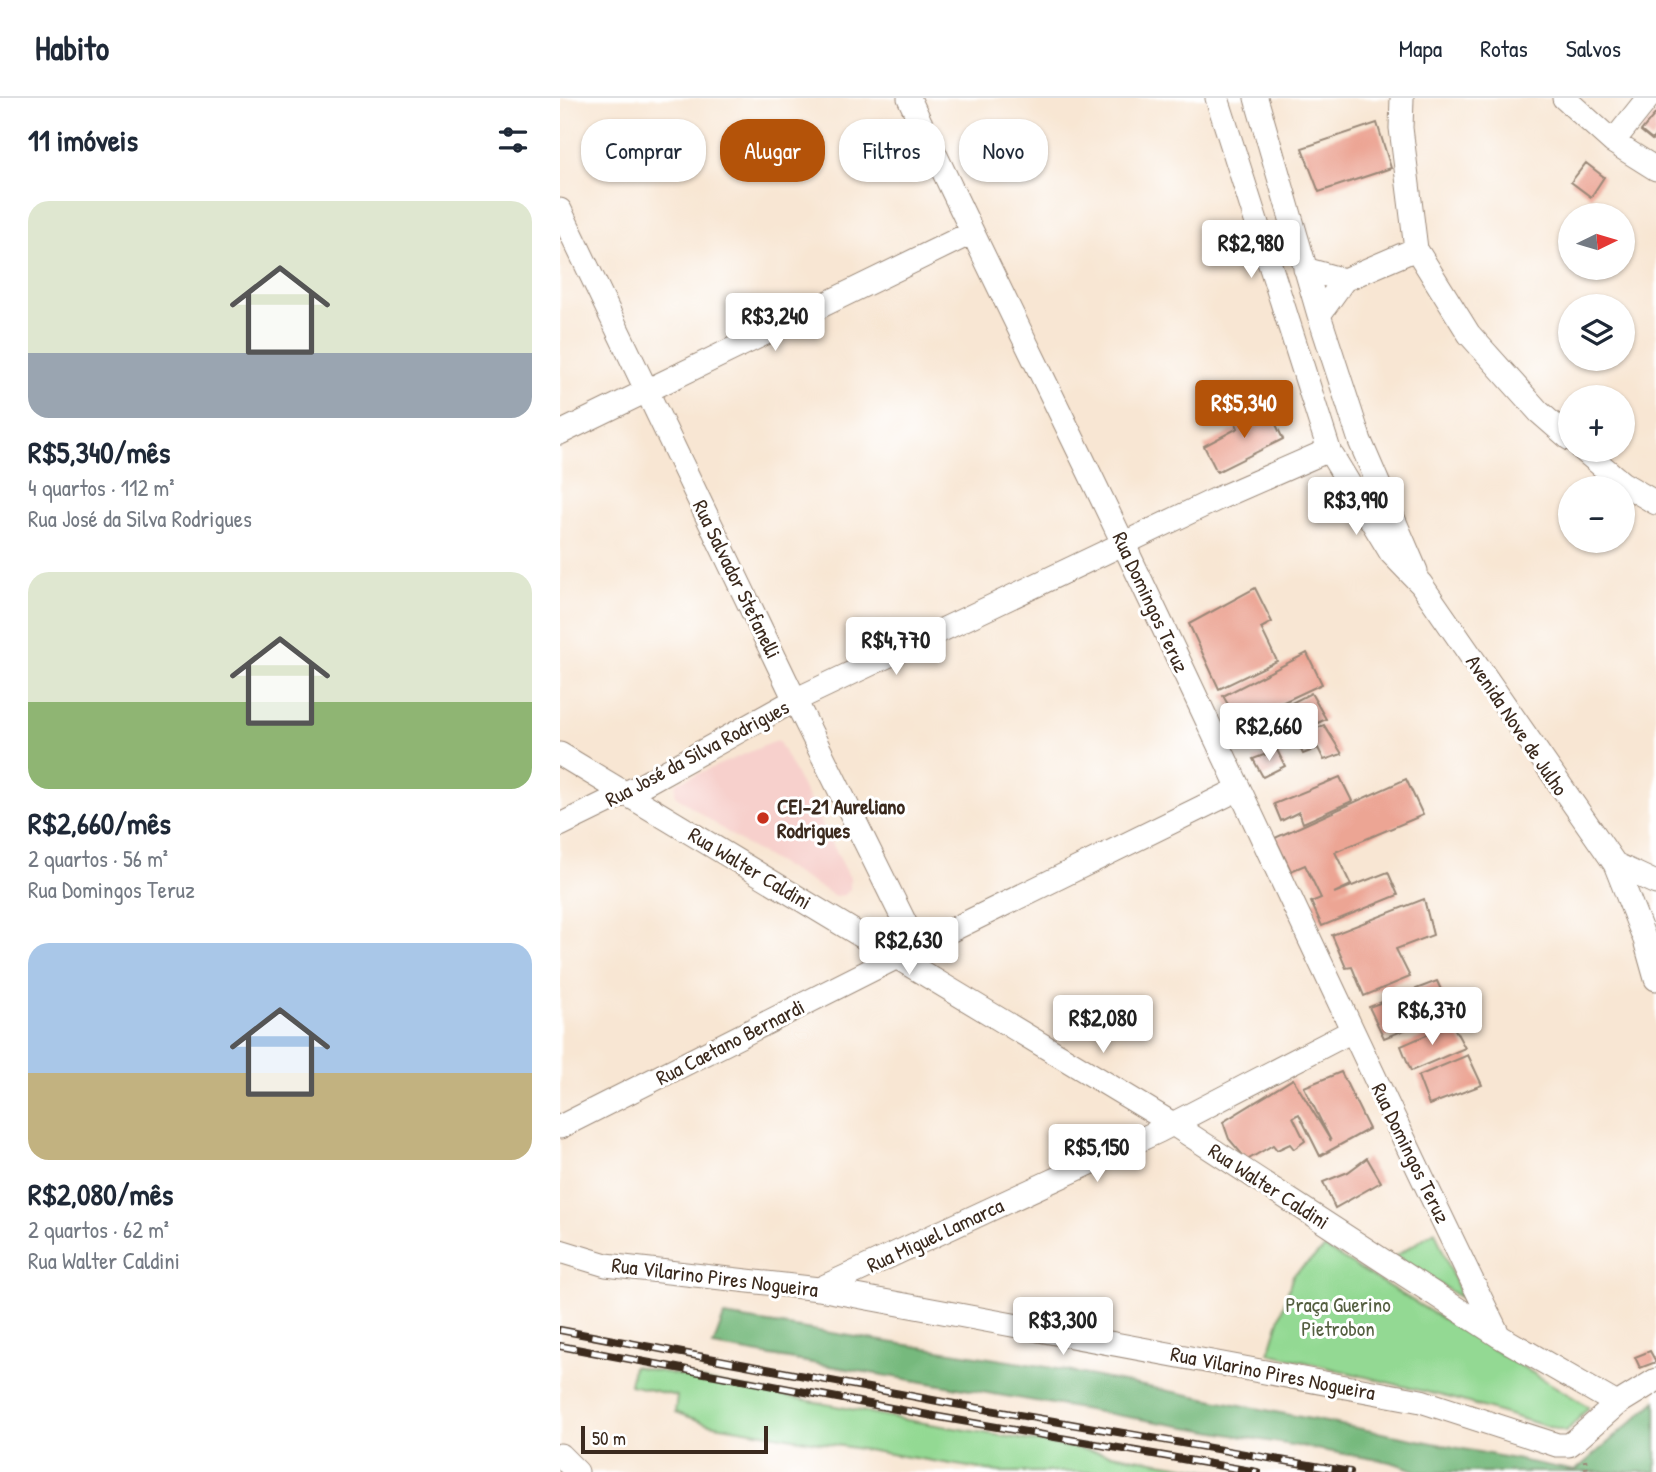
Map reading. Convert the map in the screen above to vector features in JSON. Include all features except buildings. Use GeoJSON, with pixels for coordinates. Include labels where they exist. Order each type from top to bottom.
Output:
{"type":"FeatureCollection","features":[{"type":"Feature","properties":{"kind":"street","name":"Rua Domingos Teruz"},"geometry":{"type":"LineString","coordinates":[[909,98],[971,233],[1124,543],[1352,1031],[1499,1336]]}},
{"type":"Feature","properties":{"kind":"street","name":"Avenida Nove de Julho"},"geometry":{"type":"LineString","coordinates":[[1217,98],[1331,453],[1391,554],[1421,584],[1615,864],[1655,970]]}},
{"type":"Feature","properties":{"kind":"street","name":"Avenida Nove de Julho"},"geometry":{"type":"LineString","coordinates":[[1256,98],[1305,269],[1360,441],[1421,584]]}},
{"type":"Feature","properties":{"kind":"street"},"geometry":{"type":"LineString","coordinates":[[1402,98],[1401,128],[1416,249],[1469,334],[1539,412],[1558,429]]}},
{"type":"Feature","properties":{"kind":"street"},"geometry":{"type":"LineString","coordinates":[[1564,98],[1613,142],[1656,169]]}},
{"type":"Feature","properties":{"kind":"street"},"geometry":{"type":"LineString","coordinates":[[1613,142],[1648,98]]}},
{"type":"Feature","properties":{"kind":"street","name":"Rua Salvador Stefanelli"},"geometry":{"type":"LineString","coordinates":[[560,210],[795,700],[908,952]]}},
{"type":"Feature","properties":{"kind":"street"},"geometry":{"type":"LineString","coordinates":[[560,432],[971,233]]}},
{"type":"Feature","properties":{"kind":"street"},"geometry":{"type":"LineString","coordinates":[[1319,314],[1344,279],[1416,249]]}},
{"type":"Feature","properties":{"kind":"street"},"geometry":{"type":"LineString","coordinates":[[1305,269],[1344,279]]}},
{"type":"Feature","properties":{"kind":"street","name":"Rua José da Silva Rodrigues"},"geometry":{"type":"LineString","coordinates":[[560,825],[625,793],[795,700],[1124,543],[1331,453],[1340,461],[1349,461],[1356,457],[1360,450],[1360,441]]}},
{"type":"Feature","properties":{"kind":"street"},"geometry":{"type":"LineString","coordinates":[[1597,462],[1622,483],[1656,503]]}},
{"type":"Feature","properties":{"kind":"street","name":"Rua Walter Caldini"},"geometry":{"type":"LineString","coordinates":[[560,754],[908,952],[1499,1336],[1617,1404]]}},
{"type":"Feature","properties":{"kind":"street","name":"Rua Caetano Bernardi"},"geometry":{"type":"LineString","coordinates":[[560,1127],[1239,789]]}},
{"type":"Feature","properties":{"kind":"street"},"geometry":{"type":"LineString","coordinates":[[1615,864],[1656,883]]}},
{"type":"Feature","properties":{"kind":"street","name":"Rua Miguel Lamarca"},"geometry":{"type":"LineString","coordinates":[[819,1289],[1173,1124],[1352,1031]]}},
{"type":"Feature","properties":{"kind":"street","name":"Rua Vilarino Pires Nogueira"},"geometry":{"type":"LineString","coordinates":[[560,1251],[606,1265],[819,1289],[1421,1401],[1557,1445],[1569,1445],[1617,1404]]}},
{"type":"Feature","properties":{"kind":"street"},"geometry":{"type":"LineString","coordinates":[[1617,1404],[1656,1380]]}},
{"type":"Feature","properties":{"kind":"street"},"geometry":{"type":"LineString","coordinates":[[560,1455],[577,1472]]}},
{"type":"Feature","properties":{"kind":"shaded area","name":"CEI-21 Aureliano Rodrigues"},"geometry":{"type":"Polygon","coordinates":[[[778,740],[850,878],[850,890],[844,895],[835,896],[738,840],[675,795],[676,783],[778,740]]]}},
{"type":"Feature","properties":{"kind":"green space"},"geometry":{"type":"Polygon","coordinates":[[[1435,1231],[1461,1298],[1396,1256],[1435,1231]]]}},
{"type":"Feature","properties":{"kind":"green space","name":"Praça Guerino Pietrobon"},"geometry":{"type":"Polygon","coordinates":[[[1325,1248],[1589,1407],[1566,1432],[1455,1399],[1269,1353],[1293,1275],[1325,1248]]]}},
{"type":"Feature","properties":{"kind":"green space"},"geometry":{"type":"Polygon","coordinates":[[[724,1316],[1047,1367],[1575,1471],[1656,1401],[1656,1472],[1420,1472],[1391,1462],[713,1346],[724,1316]]]}},
{"type":"Feature","properties":{"kind":"green space"},"geometry":{"type":"Polygon","coordinates":[[[633,1366],[906,1420],[1219,1472],[999,1472],[709,1424],[675,1412],[677,1396],[630,1385],[633,1366]]]}},
{"type":"Feature","properties":{"kind":"railway"},"geometry":{"type":"LineString","coordinates":[[560,1330],[943,1402],[1350,1472]]}},
{"type":"Feature","properties":{"kind":"railway"},"geometry":{"type":"LineString","coordinates":[[560,1346],[939,1417],[1257,1472]]}},
{"type":"Feature","properties":{"kind":"place","name":"CEI-21 Aureliano Rodrigues"},"geometry":{"type":"Point","coordinates":[763,818]}}]}
